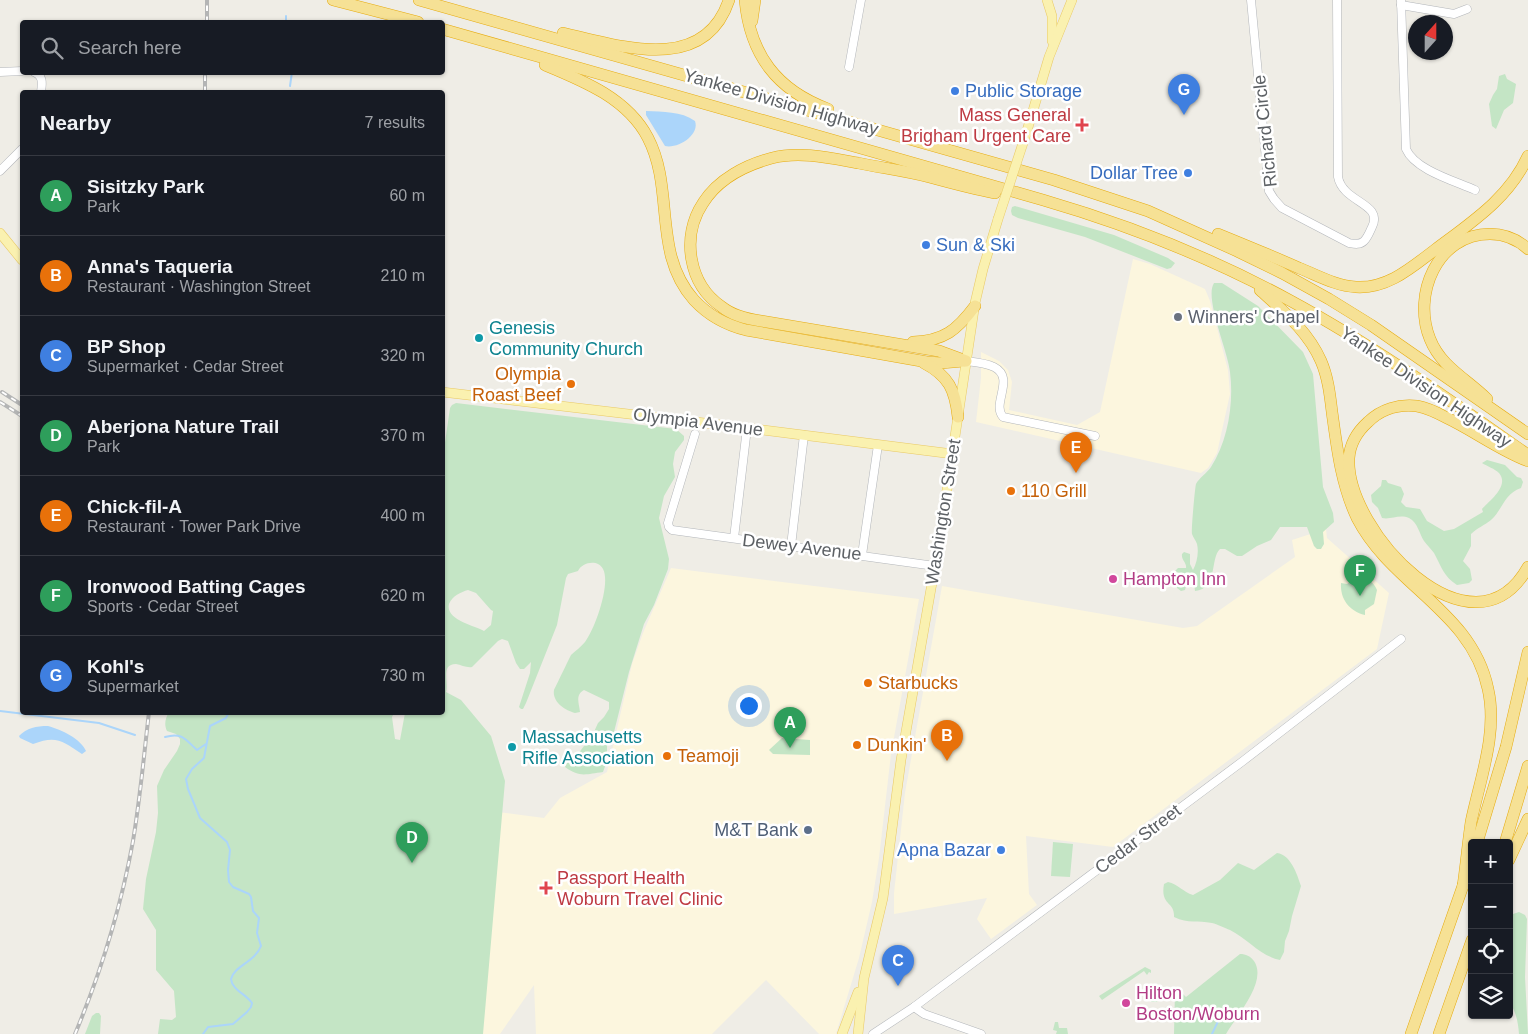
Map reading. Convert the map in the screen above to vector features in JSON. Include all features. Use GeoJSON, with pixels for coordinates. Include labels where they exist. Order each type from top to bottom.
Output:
{"type":"FeatureCollection","features":[{"type":"Feature","properties":{"kind":"highway"},"geometry":{"type":"LineString","coordinates":[[332,0],[410,20]]}},
{"type":"Feature","properties":{"kind":"highway","name":"Yankee Division Highway"},"geometry":{"type":"LineString","coordinates":[[419,0],[1078,187],[1148,211],[1260,261],[1320,294],[1371,325],[1528,434]]}},
{"type":"Feature","properties":{"kind":"highway"},"geometry":{"type":"LineString","coordinates":[[456,10],[624,46],[660,50],[680,48],[704,37],[713,30],[722,18],[729,0]]}},
{"type":"Feature","properties":{"kind":"highway"},"geometry":{"type":"LineString","coordinates":[[745,0],[759,52],[767,66],[781,82],[814,104],[900,136]]}},
{"type":"Feature","properties":{"kind":"highway"},"geometry":{"type":"LineString","coordinates":[[752,31],[755,0]]}},
{"type":"Feature","properties":{"kind":"highway","name":"Yankee Division Highway"},"geometry":{"type":"LineString","coordinates":[[445,31],[1066,207],[1158,239],[1248,278],[1305,309],[1368,346],[1528,456]]}},
{"type":"Feature","properties":{"kind":"highway"},"geometry":{"type":"LineString","coordinates":[[488,42],[582,80],[613,99],[633,116],[648,136],[657,161],[670,257],[676,272],[690,295],[709,313],[729,324],[746,330],[936,363],[966,361]]}},
{"type":"Feature","properties":{"kind":"highway"},"geometry":{"type":"LineString","coordinates":[[966,361],[942,352],[749,319],[736,315],[718,305],[699,282],[694,270],[691,254],[691,234],[695,219],[703,202],[722,183],[747,167],[773,158],[802,155],[824,157],[911,173],[986,192],[1066,207]]}},
{"type":"Feature","properties":{"kind":"highway"},"geometry":{"type":"LineString","coordinates":[[1148,211],[1227,238],[1334,283],[1356,287],[1374,286],[1400,276],[1479,217],[1508,188],[1528,156]]}},
{"type":"Feature","properties":{"kind":"highway"},"geometry":{"type":"LineString","coordinates":[[1508,420],[1440,357],[1430,340],[1427,329],[1424,296],[1430,276],[1438,262],[1462,241],[1483,234],[1496,234],[1511,238],[1528,249]]}},
{"type":"Feature","properties":{"kind":"highway"},"geometry":{"type":"LineString","coordinates":[[1248,278],[1299,326],[1322,362],[1328,386],[1342,478],[1350,501],[1364,529],[1377,549],[1391,564],[1460,629],[1474,649],[1485,675],[1490,700],[1490,726],[1471,823],[1463,886]]}},
{"type":"Feature","properties":{"kind":"highway"},"geometry":{"type":"LineString","coordinates":[[887,343],[925,341],[944,336],[957,328],[975,306]]}},
{"type":"Feature","properties":{"kind":"highway"},"geometry":{"type":"LineString","coordinates":[[916,360],[933,368],[947,381],[954,392],[958,417]]}},
{"type":"Feature","properties":{"kind":"highway"},"geometry":{"type":"LineString","coordinates":[[1528,461],[1512,455],[1446,417],[1427,409],[1410,405],[1391,408],[1372,418],[1356,436],[1349,457],[1353,486],[1363,511],[1376,533],[1403,565],[1420,580],[1438,591],[1461,601],[1485,601],[1510,589],[1528,567]]}},
{"type":"Feature","properties":{"kind":"highway"},"geometry":{"type":"LineString","coordinates":[[1478,839],[1506,747],[1528,652]]}},
{"type":"Feature","properties":{"kind":"highway"},"geometry":{"type":"LineString","coordinates":[[1506,839],[1528,766]]}},
{"type":"Feature","properties":{"kind":"highway"},"geometry":{"type":"LineString","coordinates":[[1513,851],[1528,819]]}},
{"type":"Feature","properties":{"kind":"highway"},"geometry":{"type":"LineString","coordinates":[[1411,1034],[1468,872]]}},
{"type":"Feature","properties":{"kind":"highway"},"geometry":{"type":"LineString","coordinates":[[1439,1034],[1468,951]]}},
{"type":"Feature","properties":{"kind":"main road"},"geometry":{"type":"LineString","coordinates":[[1047,0],[1052,16],[1053,30],[1048,57]]}},
{"type":"Feature","properties":{"kind":"main road","name":"Washington Street"},"geometry":{"type":"LineString","coordinates":[[858,1034],[864,978],[883,898],[900,760],[935,566],[975,306],[998,219],[1026,134],[1048,57],[1072,0]]}},
{"type":"Feature","properties":{"kind":"main road"},"geometry":{"type":"LineString","coordinates":[[0,234],[20,258]]}},
{"type":"Feature","properties":{"kind":"main road","name":"Olympia Avenue"},"geometry":{"type":"LineString","coordinates":[[445,392],[953,454]]}},
{"type":"Feature","properties":{"kind":"main road"},"geometry":{"type":"LineString","coordinates":[[842,1034],[864,978]]}},
{"type":"Feature","properties":{"kind":"street"},"geometry":{"type":"LineString","coordinates":[[850,67],[861,0]]}},
{"type":"Feature","properties":{"kind":"street","name":"Richard Circle"},"geometry":{"type":"LineString","coordinates":[[1251,0],[1269,191],[1282,208],[1349,243],[1358,244],[1366,239],[1374,223],[1374,217],[1370,209],[1346,192],[1338,180],[1337,0]]}},
{"type":"Feature","properties":{"kind":"street"},"geometry":{"type":"LineString","coordinates":[[1467,9],[1454,14],[1401,2],[1406,149],[1418,165],[1475,190]]}},
{"type":"Feature","properties":{"kind":"street"},"geometry":{"type":"LineString","coordinates":[[0,72],[20,72]]}},
{"type":"Feature","properties":{"kind":"street"},"geometry":{"type":"LineString","coordinates":[[40,75],[42,79],[41,90]]}},
{"type":"Feature","properties":{"kind":"street"},"geometry":{"type":"LineString","coordinates":[[0,171],[20,151]]}},
{"type":"Feature","properties":{"kind":"street"},"geometry":{"type":"LineString","coordinates":[[966,361],[990,365],[1000,373],[1003,383],[999,411],[1004,418],[1095,436]]}},
{"type":"Feature","properties":{"kind":"street"},"geometry":{"type":"LineString","coordinates":[[734,538],[747,428]]}},
{"type":"Feature","properties":{"kind":"street","name":"Dewey Avenue"},"geometry":{"type":"LineString","coordinates":[[695,434],[669,522],[669,528],[674,531],[935,566]]}},
{"type":"Feature","properties":{"kind":"street"},"geometry":{"type":"LineString","coordinates":[[790,546],[804,435]]}},
{"type":"Feature","properties":{"kind":"street"},"geometry":{"type":"LineString","coordinates":[[862,555],[878,445]]}},
{"type":"Feature","properties":{"kind":"street","name":"Cedar Street"},"geometry":{"type":"LineString","coordinates":[[873,1034],[914,1007],[1243,761],[1400,639]]}},
{"type":"Feature","properties":{"kind":"street"},"geometry":{"type":"LineString","coordinates":[[914,1007],[924,1014],[981,1034]]}},
{"type":"Feature","properties":{"kind":"shaded area"},"geometry":{"type":"Polygon","coordinates":[[[1133,259],[1150,264],[1205,289],[1210,301],[1228,370],[1230,394],[1217,453],[1208,468],[1201,473],[976,422],[981,378],[981,352],[999,361],[1008,370],[1012,382],[1009,410],[1077,425],[1100,412],[1133,259]]]}},
{"type":"Feature","properties":{"kind":"shaded area"},"geometry":{"type":"Polygon","coordinates":[[[1326,529],[1327,538],[1389,593],[1377,649],[1113,847],[1026,836],[1029,894],[1037,905],[991,939],[977,919],[987,898],[894,914],[894,893],[905,793],[942,586],[1183,628],[1197,626],[1295,557],[1292,540],[1326,529]]]}},
{"type":"Feature","properties":{"kind":"shaded area"},"geometry":{"type":"Polygon","coordinates":[[[671,568],[919,599],[891,754],[872,902],[859,958],[836,1034],[819,1034],[766,980],[712,1034],[536,1034],[534,985],[500,1034],[479,1034],[498,812],[544,818],[560,798],[607,772],[632,664],[671,568]]]}},
{"type":"Feature","properties":{"kind":"green space"},"geometry":{"type":"Polygon","coordinates":[[[1505,74],[1507,79],[1516,84],[1513,103],[1504,110],[1496,129],[1492,126],[1489,104],[1497,89],[1499,76],[1505,74]]]}},
{"type":"Feature","properties":{"kind":"green space"},"geometry":{"type":"Polygon","coordinates":[[[1015,206],[1114,235],[1168,258],[1175,263],[1171,268],[1167,269],[1085,237],[1018,218],[1012,215],[1011,211],[1012,207],[1015,206]]]}},
{"type":"Feature","properties":{"kind":"green space"},"geometry":{"type":"Polygon","coordinates":[[[1214,283],[1222,283],[1258,306],[1303,352],[1313,374],[1323,487],[1333,513],[1334,522],[1323,532],[1324,544],[1321,549],[1317,549],[1314,546],[1307,527],[1280,527],[1271,540],[1257,546],[1242,556],[1237,556],[1225,549],[1220,549],[1207,585],[1195,591],[1194,583],[1188,578],[1185,590],[1181,591],[1177,588],[1177,585],[1184,575],[1175,571],[1178,568],[1186,568],[1182,554],[1184,552],[1190,554],[1190,564],[1193,570],[1198,550],[1192,535],[1196,484],[1209,469],[1222,446],[1230,409],[1230,372],[1214,312],[1212,290],[1214,283]]]}},
{"type":"Feature","properties":{"kind":"green space"},"geometry":{"type":"Polygon","coordinates":[[[456,403],[676,429],[684,436],[684,440],[675,452],[673,464],[675,477],[664,496],[659,518],[669,559],[668,569],[654,605],[644,624],[629,672],[614,732],[607,745],[607,761],[603,772],[579,774],[565,767],[565,764],[578,754],[593,734],[598,723],[609,709],[609,702],[584,690],[579,694],[580,712],[575,713],[560,705],[554,694],[554,690],[571,655],[585,642],[597,617],[605,585],[605,576],[601,566],[590,563],[583,565],[578,571],[568,574],[557,625],[523,709],[519,707],[530,673],[531,662],[524,669],[520,669],[508,641],[502,639],[498,641],[472,667],[456,664],[448,667],[446,692],[461,700],[491,736],[505,781],[483,1034],[158,1034],[160,1019],[172,1020],[176,1017],[174,991],[156,970],[156,930],[143,909],[146,879],[156,832],[158,813],[157,786],[164,770],[180,744],[180,739],[176,734],[167,731],[165,724],[168,715],[393,715],[395,739],[400,740],[405,715],[445,715],[445,442],[450,408],[456,403]],[[468,590],[457,595],[449,604],[449,610],[456,618],[484,631],[491,625],[493,611],[476,593],[468,590]]]}},
{"type":"Feature","properties":{"kind":"green space"},"geometry":{"type":"Polygon","coordinates":[[[1487,460],[1505,465],[1517,477],[1521,478],[1523,482],[1521,488],[1507,498],[1491,520],[1471,534],[1471,546],[1463,561],[1470,569],[1472,580],[1469,583],[1457,585],[1446,575],[1414,523],[1405,517],[1382,518],[1378,508],[1372,502],[1371,495],[1381,486],[1382,480],[1386,480],[1388,483],[1401,487],[1404,494],[1401,502],[1406,507],[1420,509],[1427,521],[1444,531],[1454,529],[1483,512],[1482,509],[1500,488],[1502,478],[1499,473],[1482,463],[1487,460]]]}},
{"type":"Feature","properties":{"kind":"green space"},"geometry":{"type":"Polygon","coordinates":[[[1356,578],[1369,580],[1377,590],[1374,604],[1365,610],[1365,615],[1354,611],[1347,604],[1342,594],[1341,583],[1347,584],[1356,578]]]}},
{"type":"Feature","properties":{"kind":"green space"},"geometry":{"type":"Polygon","coordinates":[[[782,738],[810,740],[810,755],[773,754],[769,750],[782,738]]]}},
{"type":"Feature","properties":{"kind":"green space"},"geometry":{"type":"Polygon","coordinates":[[[1053,842],[1073,844],[1070,877],[1051,876],[1053,842]]]}},
{"type":"Feature","properties":{"kind":"green space"},"geometry":{"type":"Polygon","coordinates":[[[1277,853],[1282,854],[1290,861],[1301,886],[1285,941],[1284,952],[1280,960],[1266,955],[1230,930],[1219,925],[1174,917],[1174,912],[1164,896],[1164,884],[1172,883],[1193,895],[1220,880],[1238,863],[1254,870],[1277,853]]]}},
{"type":"Feature","properties":{"kind":"green space"},"geometry":{"type":"Polygon","coordinates":[[[1519,912],[1525,915],[1527,919],[1525,977],[1528,1034],[1519,1034],[1513,1009],[1513,914],[1519,912]]]}},
{"type":"Feature","properties":{"kind":"green space"},"geometry":{"type":"Polygon","coordinates":[[[1240,954],[1248,956],[1254,961],[1257,969],[1257,979],[1249,999],[1226,1034],[1174,1034],[1175,991],[1178,989],[1186,997],[1240,954]]]}},
{"type":"Feature","properties":{"kind":"green space"},"geometry":{"type":"Polygon","coordinates":[[[1145,967],[1151,970],[1151,973],[1149,972],[1147,975],[1144,971],[1102,1000],[1099,996],[1145,967]]]}},
{"type":"Feature","properties":{"kind":"green space"},"geometry":{"type":"Polygon","coordinates":[[[1156,984],[1158,985],[1157,1002],[1151,1002],[1150,989],[1156,984]]]}},
{"type":"Feature","properties":{"kind":"green space"},"geometry":{"type":"Polygon","coordinates":[[[99,1013],[101,1016],[100,1034],[85,1034],[92,1016],[99,1013]]]}},
{"type":"Feature","properties":{"kind":"green space"},"geometry":{"type":"Polygon","coordinates":[[[1055,1022],[1058,1022],[1059,1028],[1067,1028],[1068,1034],[1056,1034],[1057,1031],[1053,1030],[1055,1022]]]}},
{"type":"Feature","properties":{"kind":"water"},"geometry":{"type":"Polygon","coordinates":[[[646,111],[684,115],[695,121],[696,126],[687,140],[676,145],[665,146],[646,115],[646,111]]]}},
{"type":"Feature","properties":{"kind":"water"},"geometry":{"type":"Polygon","coordinates":[[[48,726],[75,738],[86,751],[82,754],[64,743],[54,740],[33,744],[19,736],[32,728],[48,726]]]}},
{"type":"Feature","properties":{"kind":"waterway"},"geometry":{"type":"LineString","coordinates":[[290,86],[292,75]]}},
{"type":"Feature","properties":{"kind":"waterway"},"geometry":{"type":"LineString","coordinates":[[0,711],[20,713]]}},
{"type":"Feature","properties":{"kind":"waterway"},"geometry":{"type":"LineString","coordinates":[[33,715],[99,723],[135,735]]}},
{"type":"Feature","properties":{"kind":"waterway"},"geometry":{"type":"LineString","coordinates":[[203,1034],[208,1027],[233,1024],[251,1007],[252,1003],[234,986],[231,979],[236,971],[254,956],[261,946],[257,933],[259,918],[253,911],[251,897],[249,894],[233,887],[229,882],[230,850],[227,842],[200,818],[186,779],[192,769],[204,758],[210,726],[226,718],[228,715]]}},
{"type":"Feature","properties":{"kind":"waterway"},"geometry":{"type":"LineString","coordinates":[[165,737],[179,736],[197,750],[206,744]]}},
{"type":"Feature","properties":{"kind":"waterway"},"geometry":{"type":"LineString","coordinates":[[1212,1034],[1222,1013]]}},
{"type":"Feature","properties":{"kind":"railway"},"geometry":{"type":"LineString","coordinates":[[207,0],[207,20]]}},
{"type":"Feature","properties":{"kind":"railway"},"geometry":{"type":"LineString","coordinates":[[205,75],[205,90]]}},
{"type":"Feature","properties":{"kind":"railway"},"geometry":{"type":"LineString","coordinates":[[2,392],[20,404]]}},
{"type":"Feature","properties":{"kind":"railway"},"geometry":{"type":"LineString","coordinates":[[0,402],[20,415]]}},
{"type":"Feature","properties":{"kind":"railway"},"geometry":{"type":"LineString","coordinates":[[75,1034],[102,963],[123,890],[133,841],[149,715]]}},
{"type":"Feature","properties":{"kind":"place","name":"Public Storage"},"geometry":{"type":"Point","coordinates":[955,91]}},
{"type":"Feature","properties":{"kind":"place","name":"Kohl's"},"geometry":{"type":"Point","coordinates":[1184,115]}},
{"type":"Feature","properties":{"kind":"place","name":"Mass General Brigham Urgent Care"},"geometry":{"type":"Point","coordinates":[1082,125]}},
{"type":"Feature","properties":{"kind":"place","name":"Dollar Tree"},"geometry":{"type":"Point","coordinates":[1188,173]}},
{"type":"Feature","properties":{"kind":"place","name":"Sun & Ski"},"geometry":{"type":"Point","coordinates":[926,245]}},
{"type":"Feature","properties":{"kind":"place","name":"Winners' Chapel"},"geometry":{"type":"Point","coordinates":[1178,317]}},
{"type":"Feature","properties":{"kind":"place","name":"Genesis Community Church"},"geometry":{"type":"Point","coordinates":[479,338]}},
{"type":"Feature","properties":{"kind":"place","name":"Olympia Roast Beef"},"geometry":{"type":"Point","coordinates":[571,384]}},
{"type":"Feature","properties":{"kind":"place","name":"Chick-fil-A"},"geometry":{"type":"Point","coordinates":[1076,473]}},
{"type":"Feature","properties":{"kind":"place","name":"110 Grill"},"geometry":{"type":"Point","coordinates":[1011,491]}},
{"type":"Feature","properties":{"kind":"place","name":"Hampton Inn"},"geometry":{"type":"Point","coordinates":[1113,579]}},
{"type":"Feature","properties":{"kind":"place","name":"Ironwood Batting Cages"},"geometry":{"type":"Point","coordinates":[1360,596]}},
{"type":"Feature","properties":{"kind":"place","name":"Starbucks"},"geometry":{"type":"Point","coordinates":[868,683]}},
{"type":"Feature","properties":{"kind":"place","name":"Dunkin'"},"geometry":{"type":"Point","coordinates":[857,745]}},
{"type":"Feature","properties":{"kind":"place","name":"Massachusetts Rifle Association"},"geometry":{"type":"Point","coordinates":[512,747]}},
{"type":"Feature","properties":{"kind":"place","name":"Sisitzky Park"},"geometry":{"type":"Point","coordinates":[790,748]}},
{"type":"Feature","properties":{"kind":"place","name":"Teamoji"},"geometry":{"type":"Point","coordinates":[667,756]}},
{"type":"Feature","properties":{"kind":"place","name":"Anna's Taqueria"},"geometry":{"type":"Point","coordinates":[947,761]}},
{"type":"Feature","properties":{"kind":"place","name":"M&T Bank"},"geometry":{"type":"Point","coordinates":[808,830]}},
{"type":"Feature","properties":{"kind":"place","name":"Apna Bazar"},"geometry":{"type":"Point","coordinates":[1001,850]}},
{"type":"Feature","properties":{"kind":"place","name":"Aberjona Nature Trail"},"geometry":{"type":"Point","coordinates":[412,863]}},
{"type":"Feature","properties":{"kind":"place","name":"Passport Health Woburn Travel Clinic"},"geometry":{"type":"Point","coordinates":[546,888]}},
{"type":"Feature","properties":{"kind":"place","name":"BP Shop"},"geometry":{"type":"Point","coordinates":[898,986]}},
{"type":"Feature","properties":{"kind":"place","name":"Hilton Boston/Woburn"},"geometry":{"type":"Point","coordinates":[1126,1003]}}]}
